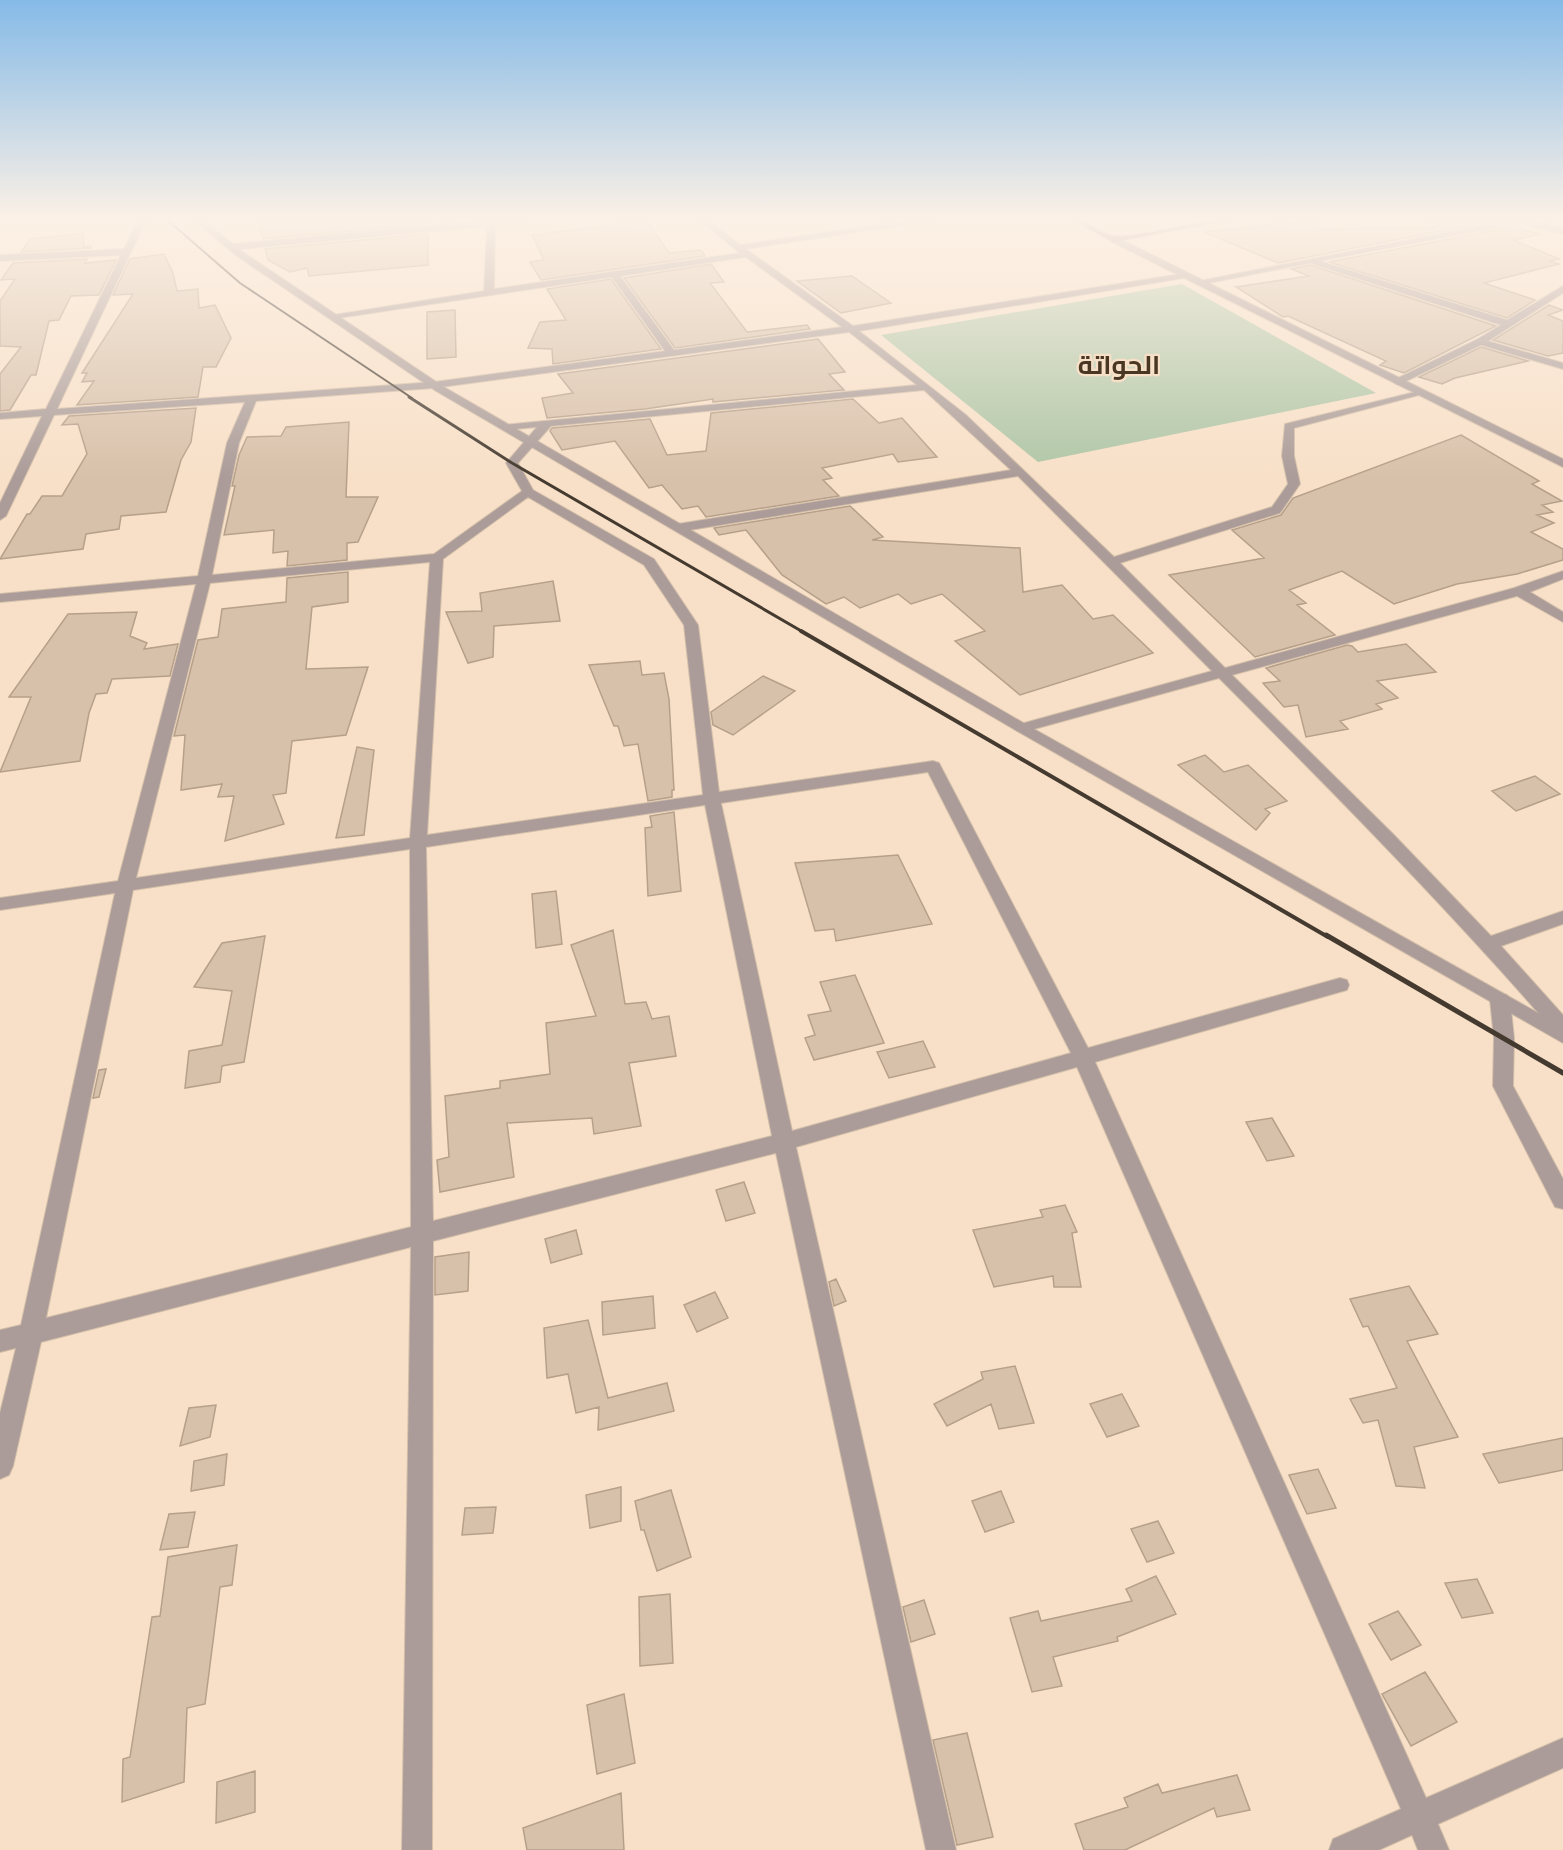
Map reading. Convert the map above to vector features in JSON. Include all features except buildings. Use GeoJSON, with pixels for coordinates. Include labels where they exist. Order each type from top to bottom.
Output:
{"type":"FeatureCollection","features":[{"type":"Feature","properties":{"kind":"street"},"geometry":{"type":"LineString","coordinates":[[0,516],[100,304]]}},
{"type":"Feature","properties":{"kind":"street"},"geometry":{"type":"LineString","coordinates":[[315,304],[434,385],[529,441],[1022,728],[1563,1036]]}},
{"type":"Feature","properties":{"kind":"street"},"geometry":{"type":"LineString","coordinates":[[332,316],[415,304]]}},
{"type":"Feature","properties":{"kind":"street"},"geometry":{"type":"LineString","coordinates":[[636,304],[672,354]]}},
{"type":"Feature","properties":{"kind":"street"},"geometry":{"type":"LineString","coordinates":[[816,304],[852,329],[925,387],[1020,472],[1490,943],[1563,1028]]}},
{"type":"Feature","properties":{"kind":"street"},"geometry":{"type":"LineString","coordinates":[[0,416],[434,385],[852,329],[1004,304]]}},
{"type":"Feature","properties":{"kind":"street"},"geometry":{"type":"LineString","coordinates":[[1243,304],[1563,464]]}},
{"type":"Feature","properties":{"kind":"street"},"geometry":{"type":"LineString","coordinates":[[1447,304],[1509,324]]}},
{"type":"Feature","properties":{"kind":"street"},"geometry":{"type":"LineString","coordinates":[[1398,382],[1480,342],[1541,304]]}},
{"type":"Feature","properties":{"kind":"street"},"geometry":{"type":"LineString","coordinates":[[1480,342],[1563,366]]}},
{"type":"Feature","properties":{"kind":"street"},"geometry":{"type":"LineString","coordinates":[[506,427],[925,387]]}},
{"type":"Feature","properties":{"kind":"street"},"geometry":{"type":"LineString","coordinates":[[1110,562],[1276,510],[1294,484],[1288,456],[1289,426],[1419,392]]}},
{"type":"Feature","properties":{"kind":"street"},"geometry":{"type":"LineString","coordinates":[[0,1466],[31,1334],[125,886],[204,580],[233,442],[252,398]]}},
{"type":"Feature","properties":{"kind":"street"},"geometry":{"type":"LineString","coordinates":[[548,423],[529,441],[512,463],[528,492],[649,562],[691,625],[712,800],[784,1142],[941,1850]]}},
{"type":"Feature","properties":{"kind":"street"},"geometry":{"type":"LineString","coordinates":[[678,528],[1020,472]]}},
{"type":"Feature","properties":{"kind":"street"},"geometry":{"type":"LineString","coordinates":[[0,598],[437,558],[528,492]]}},
{"type":"Feature","properties":{"kind":"street"},"geometry":{"type":"LineString","coordinates":[[417,1850],[422,1235],[418,844],[437,558]]}},
{"type":"Feature","properties":{"kind":"street"},"geometry":{"type":"LineString","coordinates":[[1022,728],[1519,591],[1563,575]]}},
{"type":"Feature","properties":{"kind":"street"},"geometry":{"type":"LineString","coordinates":[[1519,591],[1563,618]]}},
{"type":"Feature","properties":{"kind":"street"},"geometry":{"type":"LineString","coordinates":[[0,904],[418,844],[933,766],[1084,1060],[1434,1850]]}},
{"type":"Feature","properties":{"kind":"street"},"geometry":{"type":"LineString","coordinates":[[1490,943],[1563,917]]}},
{"type":"Feature","properties":{"kind":"street"},"geometry":{"type":"LineString","coordinates":[[0,1341],[784,1142],[1084,1060],[1340,985]]}},
{"type":"Feature","properties":{"kind":"street"},"geometry":{"type":"LineString","coordinates":[[1500,1000],[1504,1038],[1503,1086],[1563,1200]]}},
{"type":"Feature","properties":{"kind":"street"},"geometry":{"type":"LineString","coordinates":[[1344,1850],[1563,1753]]}},
{"type":"Feature","properties":{"kind":"green space"},"geometry":{"type":"Polygon","coordinates":[[[1062,304],[1218,304],[1376,393],[1038,462],[881,335],[1062,304]]]}},
{"type":"Feature","properties":{"kind":"railway"},"geometry":{"type":"LineString","coordinates":[[272,304],[412,398]]}},
{"type":"Feature","properties":{"kind":"railway"},"geometry":{"type":"LineString","coordinates":[[409,397],[512,463],[803,632]]}},
{"type":"Feature","properties":{"kind":"railway"},"geometry":{"type":"LineString","coordinates":[[801,631],[1328,937]]}},
{"type":"Feature","properties":{"kind":"railway"},"geometry":{"type":"LineString","coordinates":[[1326,935],[1563,1073]]}},
{"type":"Feature","properties":{"kind":"district","name":"الحواتة"},"geometry":{"type":"Point","coordinates":[1119,367]}}]}
